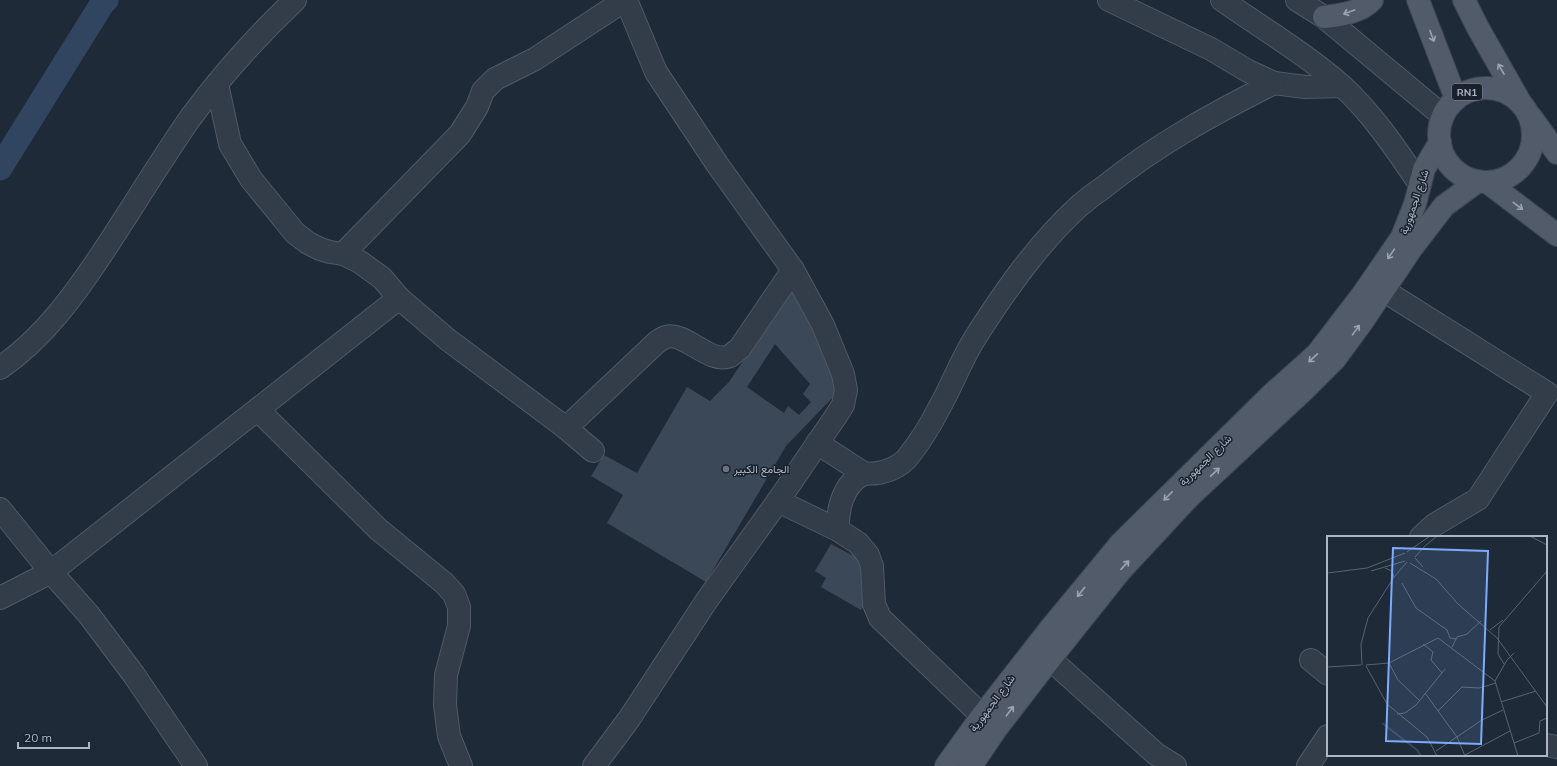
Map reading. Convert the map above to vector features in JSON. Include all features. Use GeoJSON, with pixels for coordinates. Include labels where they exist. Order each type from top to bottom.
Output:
{"type":"FeatureCollection","features":[{"type":"Feature","properties":{"kind":"main road"},"geometry":{"type":"LineString","coordinates":[[1324,17],[1347,14],[1372,0]]}},
{"type":"Feature","properties":{"kind":"main road","name":"RN1"},"geometry":{"type":"LineString","coordinates":[[1418,0],[1456,99]]}},
{"type":"Feature","properties":{"kind":"main road","name":"RN1"},"geometry":{"type":"LineString","coordinates":[[1464,0],[1478,28],[1525,109],[1557,154]]}},
{"type":"Feature","properties":{"kind":"main road","name":"RN1"},"geometry":{"type":"LineString","coordinates":[[1483,182],[1506,178],[1518,170],[1527,158],[1532,144],[1533,129],[1525,109],[1510,94],[1489,88],[1468,91],[1456,99],[1448,107],[1443,116],[1440,129],[1440,142],[1444,156],[1453,168],[1464,177],[1483,182],[1557,235]]}},
{"type":"Feature","properties":{"kind":"main road","name":"شارع الجمهورية"},"geometry":{"type":"LineString","coordinates":[[971,766],[989,722],[1050,629],[1121,543],[1270,396],[1317,354],[1363,294],[1402,238],[1415,204],[1419,183],[1424,169],[1440,142]]}},
{"type":"Feature","properties":{"kind":"main road","name":"شارع الجمهورية"},"geometry":{"type":"LineString","coordinates":[[946,766],[1050,659],[1121,570],[1189,497],[1306,389],[1335,359],[1411,249],[1444,206],[1483,182]]}},
{"type":"Feature","properties":{"kind":"street"},"geometry":{"type":"LineString","coordinates":[[0,368],[14,358],[44,330],[79,288],[191,118],[244,51],[295,0]]}},
{"type":"Feature","properties":{"kind":"street"},"geometry":{"type":"LineString","coordinates":[[342,254],[414,183],[460,134],[477,107],[483,91],[495,79],[535,59],[625,0],[656,72],[717,164],[793,270],[823,325],[843,374],[846,390],[843,404],[778,501],[707,600],[629,718],[594,766]]}},
{"type":"Feature","properties":{"kind":"street"},"geometry":{"type":"LineString","coordinates":[[1109,0],[1211,49],[1248,71],[1274,83],[1305,88],[1342,86]]}},
{"type":"Feature","properties":{"kind":"street"},"geometry":{"type":"LineString","coordinates":[[1222,0],[1302,53],[1342,86],[1376,122],[1419,183]]}},
{"type":"Feature","properties":{"kind":"street"},"geometry":{"type":"LineString","coordinates":[[1297,0],[1324,17],[1443,116]]}},
{"type":"Feature","properties":{"kind":"street"},"geometry":{"type":"LineString","coordinates":[[838,530],[838,517],[841,503],[848,489],[855,480],[865,474],[879,473],[894,468],[907,459],[938,411],[963,356],[988,317],[1021,271],[1046,240],[1079,207],[1125,170],[1181,133],[1225,107],[1274,83]]}},
{"type":"Feature","properties":{"kind":"street"},"geometry":{"type":"LineString","coordinates":[[217,84],[230,144],[251,179],[295,233],[308,243],[320,249],[342,254],[360,262],[382,278],[399,298],[447,339],[566,428],[593,451]]}},
{"type":"Feature","properties":{"kind":"street"},"geometry":{"type":"LineString","coordinates":[[566,428],[657,342],[666,337],[676,337],[720,357],[728,356],[740,348],[793,270]]}},
{"type":"Feature","properties":{"kind":"street"},"geometry":{"type":"LineString","coordinates":[[1383,290],[1547,393],[1478,499],[1434,526],[1422,536]]}},
{"type":"Feature","properties":{"kind":"street"},"geometry":{"type":"LineString","coordinates":[[0,598],[51,572],[399,298]]}},
{"type":"Feature","properties":{"kind":"street"},"geometry":{"type":"LineString","coordinates":[[258,410],[378,529],[444,583],[454,594],[459,607],[459,626],[446,675],[445,705],[449,736],[461,766]]}},
{"type":"Feature","properties":{"kind":"street"},"geometry":{"type":"LineString","coordinates":[[817,444],[865,474]]}},
{"type":"Feature","properties":{"kind":"street"},"geometry":{"type":"LineString","coordinates":[[778,501],[838,530],[858,543],[868,555],[872,566],[874,604],[880,618],[989,722]]}},
{"type":"Feature","properties":{"kind":"street"},"geometry":{"type":"LineString","coordinates":[[0,510],[89,615],[134,675],[196,766]]}},
{"type":"Feature","properties":{"kind":"street"},"geometry":{"type":"LineString","coordinates":[[1050,659],[1156,754],[1175,766]]}},
{"type":"Feature","properties":{"kind":"street"},"geometry":{"type":"LineString","coordinates":[[1311,660],[1327,673]]}},
{"type":"Feature","properties":{"kind":"street"},"geometry":{"type":"LineString","coordinates":[[1308,766],[1327,738]]}},
{"type":"Feature","properties":{"kind":"street"},"geometry":{"type":"LineString","coordinates":[[1547,745],[1557,747]]}},
{"type":"Feature","properties":{"kind":"building"},"geometry":{"type":"Polygon","coordinates":[[[792,291],[799,291],[840,390],[786,446],[706,582],[607,523],[623,495],[591,476],[604,455],[637,473],[687,387],[710,401],[729,382],[792,291]],[[775,344],[747,387],[784,413],[788,406],[799,415],[811,402],[803,394],[810,384],[775,344]]]}},
{"type":"Feature","properties":{"kind":"building"},"geometry":{"type":"Polygon","coordinates":[[[831,544],[863,561],[866,602],[861,610],[821,587],[826,578],[815,571],[831,544]]]}},
{"type":"Feature","properties":{"kind":"waterway"},"geometry":{"type":"LineString","coordinates":[[0,168],[102,4],[106,0]]}},
{"type":"Feature","properties":{"kind":"place","name":"الجامع الكبير"},"geometry":{"type":"Point","coordinates":[726,469]}}]}
